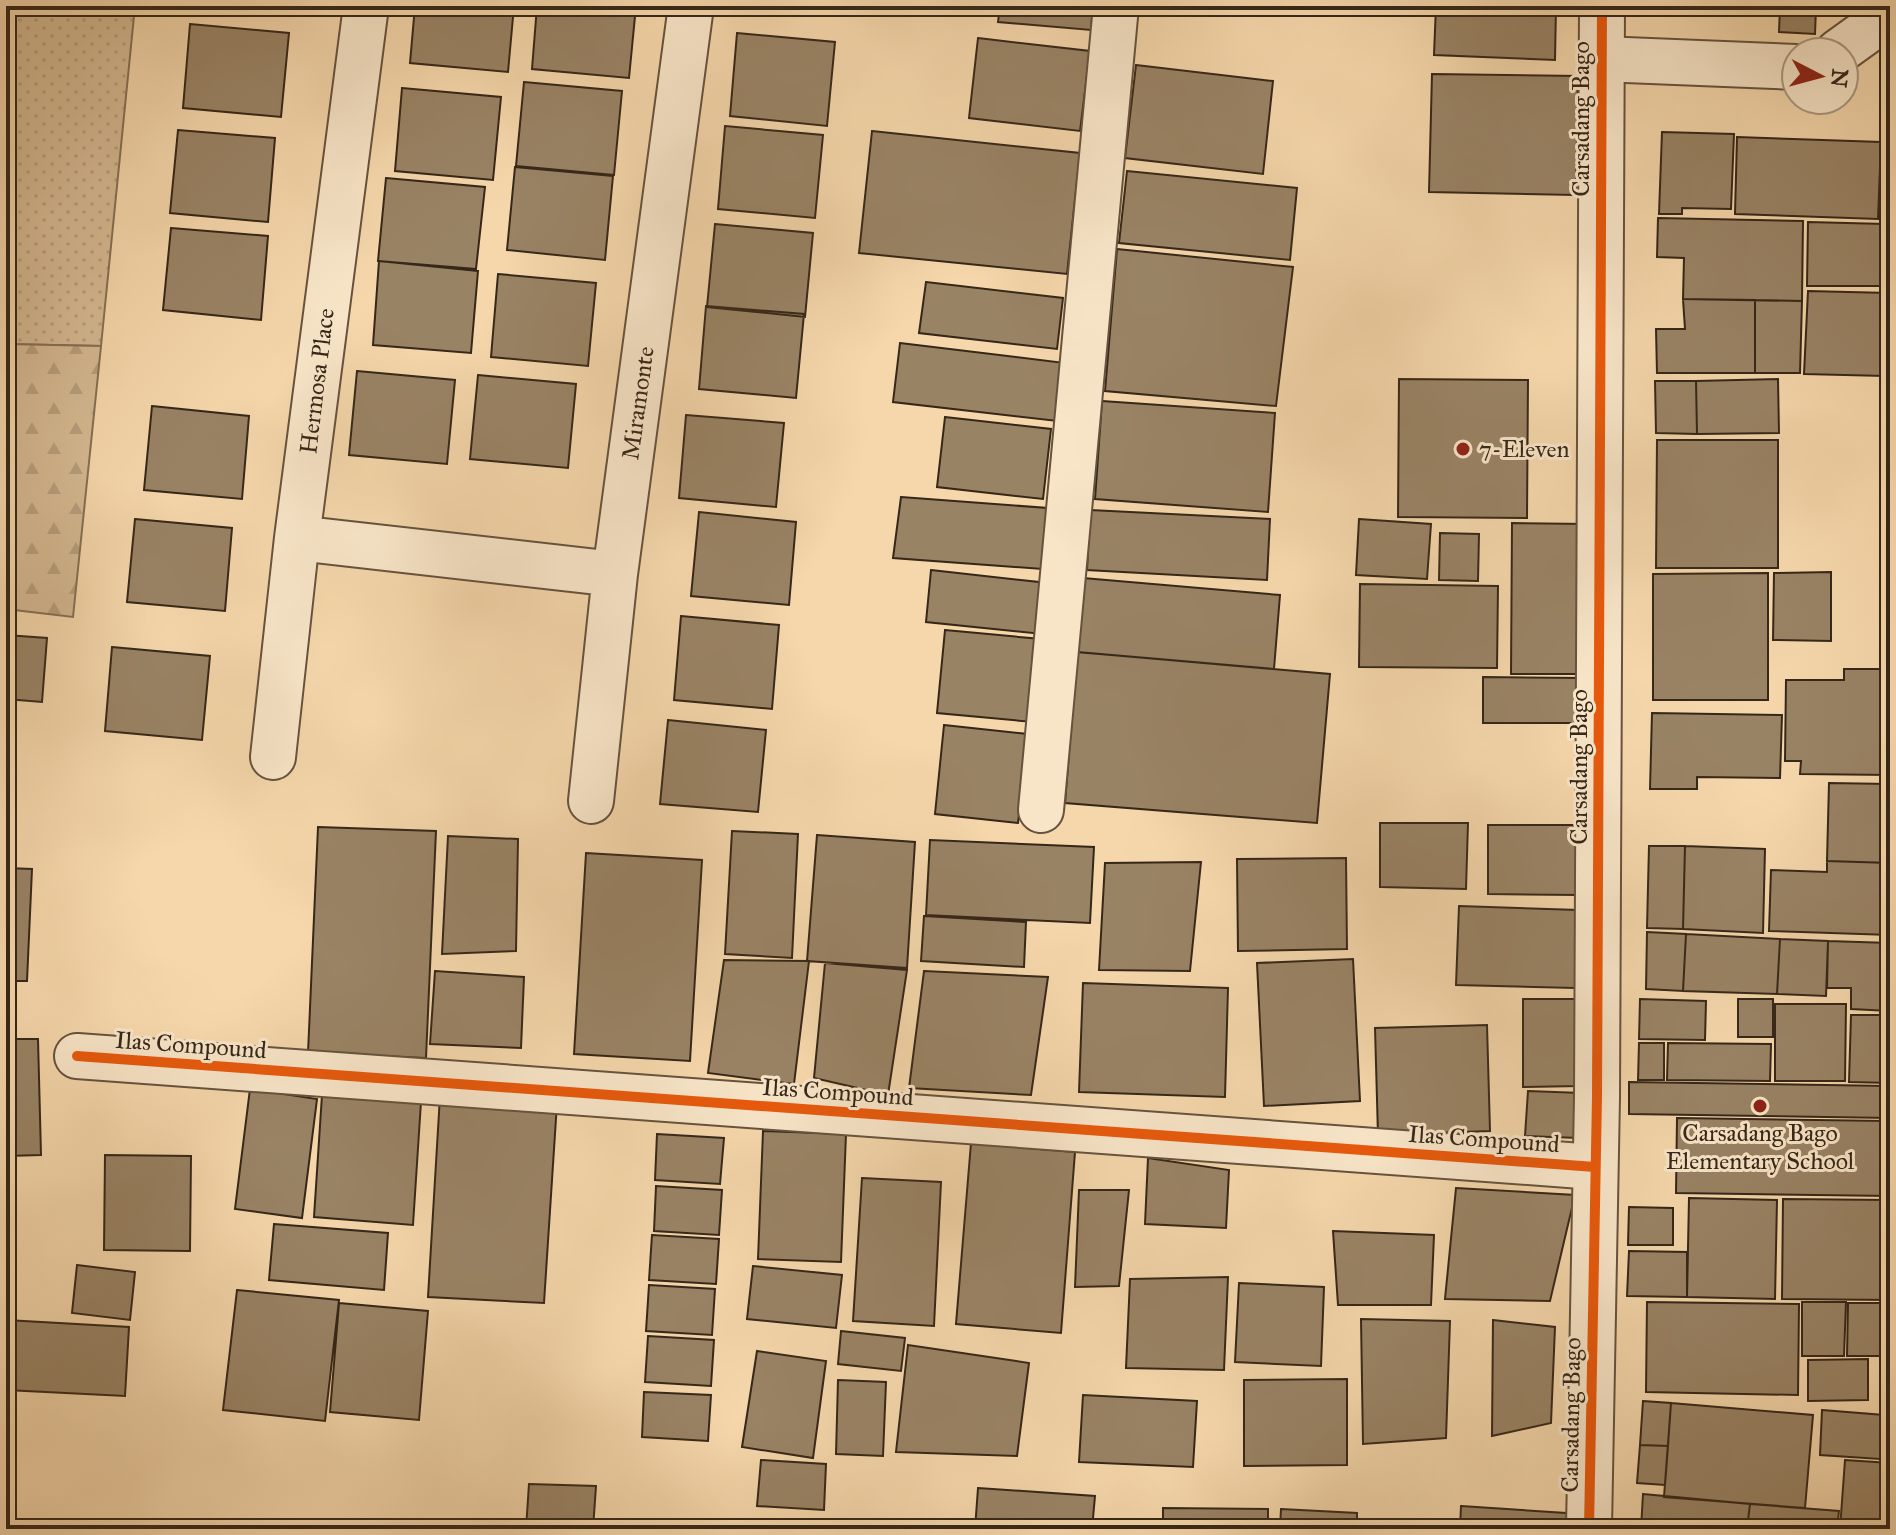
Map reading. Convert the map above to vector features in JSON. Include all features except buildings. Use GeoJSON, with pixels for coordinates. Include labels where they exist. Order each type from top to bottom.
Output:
{"type":"FeatureCollection","features":[{"type":"Feature","properties":{"kind":"street","name":"Hermosa Place"},"geometry":{"type":"LineString","coordinates":[[273,757],[297,538],[366,6]]}},
{"type":"Feature","properties":{"kind":"street","name":"Miramonte"},"geometry":{"type":"LineString","coordinates":[[591,801],[615,574],[691,6]]}},
{"type":"Feature","properties":{"kind":"street"},"geometry":{"type":"LineString","coordinates":[[1041,810],[1116,6]]}},
{"type":"Feature","properties":{"kind":"street","name":"Carsadang Bago"},"geometry":{"type":"LineString","coordinates":[[1589,1529],[1597,1097],[1602,6]]}},
{"type":"Feature","properties":{"kind":"street"},"geometry":{"type":"LineString","coordinates":[[1855,36],[1877,16]]}},
{"type":"Feature","properties":{"kind":"street"},"geometry":{"type":"LineString","coordinates":[[1601,59],[1780,66]]}},
{"type":"Feature","properties":{"kind":"street"},"geometry":{"type":"LineString","coordinates":[[297,538],[615,574]]}},
{"type":"Feature","properties":{"kind":"street","name":"Ilas Compound"},"geometry":{"type":"LineString","coordinates":[[77,1056],[1595,1167]]}},
{"type":"Feature","properties":{"kind":"green space"},"geometry":{"type":"Polygon","coordinates":[[[6,6],[135,6],[101,346],[6,344],[6,6]]]}},
{"type":"Feature","properties":{"kind":"green space"},"geometry":{"type":"Polygon","coordinates":[[[6,344],[101,346],[73,617],[6,609],[6,344]]]}},
{"type":"Feature","properties":{"kind":"cycle path"},"geometry":{"type":"LineString","coordinates":[[1589,1529],[1597,1097],[1602,6]]}},
{"type":"Feature","properties":{"kind":"cycle path"},"geometry":{"type":"LineString","coordinates":[[77,1056],[1595,1167]]}},
{"type":"Feature","properties":{"kind":"place","name":"7-Eleven"},"geometry":{"type":"Point","coordinates":[1463,449]}},
{"type":"Feature","properties":{"kind":"place","name":"Carsadang Bago Elementary School"},"geometry":{"type":"Point","coordinates":[1760,1106]}}]}
